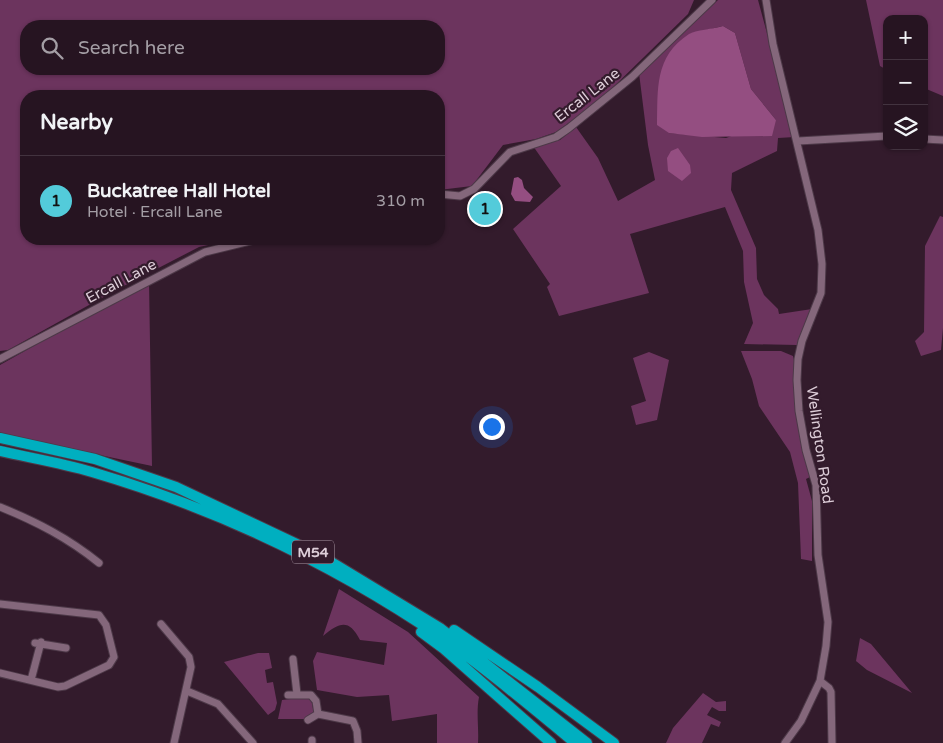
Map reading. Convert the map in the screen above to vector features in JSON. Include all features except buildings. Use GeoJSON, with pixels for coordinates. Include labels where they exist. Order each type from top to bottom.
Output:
{"type":"FeatureCollection","features":[{"type":"Feature","properties":{"kind":"highway","name":"M54"},"geometry":{"type":"LineString","coordinates":[[0,438],[95,459],[176,487],[318,554],[400,602],[459,641],[588,743]]}},
{"type":"Feature","properties":{"kind":"highway","name":"M54"},"geometry":{"type":"LineString","coordinates":[[0,451],[90,471],[173,498],[299,553],[366,590],[446,641],[575,743]]}},
{"type":"Feature","properties":{"kind":"highway","name":"M54"},"geometry":{"type":"LineString","coordinates":[[299,553],[438,645],[552,743]]}},
{"type":"Feature","properties":{"kind":"highway","name":"M54"},"geometry":{"type":"LineString","coordinates":[[400,602],[435,618],[490,652],[614,743]]}},
{"type":"Feature","properties":{"kind":"street","name":"Ercall Lane"},"geometry":{"type":"LineString","coordinates":[[445,195],[460,196],[474,188],[510,152],[556,136],[569,128],[632,77],[712,0]]}},
{"type":"Feature","properties":{"kind":"street","name":"Wellington Road"},"geometry":{"type":"LineString","coordinates":[[766,0],[773,44],[818,230],[822,264],[821,293],[802,341],[798,359],[797,380],[799,411],[806,450],[816,486],[818,555],[828,622],[825,656],[820,681],[801,721],[785,743]]}},
{"type":"Feature","properties":{"kind":"street"},"geometry":{"type":"LineString","coordinates":[[798,141],[883,136]]}},
{"type":"Feature","properties":{"kind":"street"},"geometry":{"type":"LineString","coordinates":[[928,139],[943,140]]}},
{"type":"Feature","properties":{"kind":"street","name":"Ercall Lane"},"geometry":{"type":"LineString","coordinates":[[0,359],[205,252],[234,245]]}},
{"type":"Feature","properties":{"kind":"street"},"geometry":{"type":"LineString","coordinates":[[0,507],[49,528],[99,563]]}},
{"type":"Feature","properties":{"kind":"street"},"geometry":{"type":"LineString","coordinates":[[0,604],[95,614],[102,618],[106,625],[114,657],[109,665],[65,686],[58,687],[0,672]]}},
{"type":"Feature","properties":{"kind":"street"},"geometry":{"type":"LineString","coordinates":[[160,624],[188,658],[192,667],[174,743]]}},
{"type":"Feature","properties":{"kind":"street"},"geometry":{"type":"LineString","coordinates":[[31,680],[38,642],[66,648]]}},
{"type":"Feature","properties":{"kind":"street"},"geometry":{"type":"LineString","coordinates":[[291,663],[296,674],[297,694]]}},
{"type":"Feature","properties":{"kind":"street"},"geometry":{"type":"LineString","coordinates":[[820,681],[831,692],[832,743]]}},
{"type":"Feature","properties":{"kind":"street"},"geometry":{"type":"LineString","coordinates":[[187,690],[218,704],[250,742]]}},
{"type":"Feature","properties":{"kind":"street"},"geometry":{"type":"LineString","coordinates":[[288,695],[297,694],[313,697],[318,714]]}},
{"type":"Feature","properties":{"kind":"street"},"geometry":{"type":"LineString","coordinates":[[308,720],[318,714],[353,721],[357,731],[358,743]]}},
{"type":"Feature","properties":{"kind":"shaded area"},"geometry":{"type":"Polygon","coordinates":[[[0,0],[694,0],[688,14],[599,101],[556,132],[536,139],[503,145],[472,186],[445,189],[445,90],[20,90],[20,245],[208,245],[199,247],[116,290],[8,350],[0,351],[0,0]]]}},
{"type":"Feature","properties":{"kind":"shaded area"},"geometry":{"type":"Polygon","coordinates":[[[718,0],[758,0],[795,137],[778,138],[777,151],[732,173],[731,190],[756,248],[757,279],[764,295],[778,309],[779,314],[812,309],[797,345],[744,344],[753,323],[744,282],[743,251],[725,207],[630,234],[649,293],[559,316],[547,287],[550,284],[513,229],[561,186],[533,146],[560,140],[576,127],[598,158],[618,201],[655,180],[648,145],[639,73],[718,0]],[[723,26],[690,34],[669,133],[726,138],[776,120],[751,89],[735,33],[723,26]]]}},
{"type":"Feature","properties":{"kind":"shaded area"},"geometry":{"type":"Polygon","coordinates":[[[866,0],[943,0],[943,96],[928,90],[928,15],[883,15],[883,68],[880,66],[866,0]]]}},
{"type":"Feature","properties":{"kind":"shaded area"},"geometry":{"type":"Polygon","coordinates":[[[723,26],[735,33],[751,89],[776,120],[772,136],[702,137],[669,133],[657,125],[658,86],[664,63],[669,53],[689,34],[723,26]]]}},
{"type":"Feature","properties":{"kind":"shaded area"},"geometry":{"type":"Polygon","coordinates":[[[678,148],[690,165],[691,173],[682,181],[668,171],[667,158],[671,151],[678,148]]]}},
{"type":"Feature","properties":{"kind":"shaded area"},"geometry":{"type":"Polygon","coordinates":[[[518,177],[522,180],[524,188],[533,197],[530,202],[515,201],[511,194],[514,178],[518,177]]]}},
{"type":"Feature","properties":{"kind":"shaded area"},"geometry":{"type":"Polygon","coordinates":[[[940,216],[943,217],[943,328],[941,350],[921,356],[915,341],[924,332],[925,246],[940,216]]]}},
{"type":"Feature","properties":{"kind":"shaded area"},"geometry":{"type":"Polygon","coordinates":[[[149,281],[152,466],[0,434],[0,365],[149,281]]]}},
{"type":"Feature","properties":{"kind":"shaded area"},"geometry":{"type":"Polygon","coordinates":[[[741,351],[781,351],[793,356],[798,417],[810,477],[806,479],[812,501],[812,561],[801,559],[798,483],[790,452],[759,406],[752,379],[741,351]]]}},
{"type":"Feature","properties":{"kind":"shaded area"},"geometry":{"type":"Polygon","coordinates":[[[649,352],[669,360],[657,420],[636,425],[631,406],[646,401],[633,358],[649,352]]]}},
{"type":"Feature","properties":{"kind":"shaded area"},"geometry":{"type":"Polygon","coordinates":[[[339,589],[408,632],[479,697],[478,743],[437,743],[437,714],[392,721],[389,695],[357,697],[317,690],[313,661],[317,652],[384,665],[387,643],[360,640],[352,629],[344,625],[334,628],[323,636],[339,589]]]}},
{"type":"Feature","properties":{"kind":"shaded area"},"geometry":{"type":"Polygon","coordinates":[[[860,638],[871,644],[912,693],[867,670],[856,661],[860,638]]]}},
{"type":"Feature","properties":{"kind":"shaded area"},"geometry":{"type":"Polygon","coordinates":[[[258,653],[269,653],[272,668],[265,670],[267,683],[273,682],[277,703],[275,710],[268,715],[224,662],[258,653]]]}},
{"type":"Feature","properties":{"kind":"shaded area"},"geometry":{"type":"Polygon","coordinates":[[[703,693],[716,702],[726,701],[726,711],[719,711],[712,707],[707,715],[721,722],[719,727],[711,724],[702,743],[666,743],[673,728],[703,693]]]}},
{"type":"Feature","properties":{"kind":"shaded area"},"geometry":{"type":"Polygon","coordinates":[[[308,697],[311,699],[314,713],[306,719],[278,719],[282,700],[308,697]]]}},
{"type":"Feature","properties":{"kind":"place","name":"Buckatree Hall Hotel"},"geometry":{"type":"Point","coordinates":[485,209]}}]}
